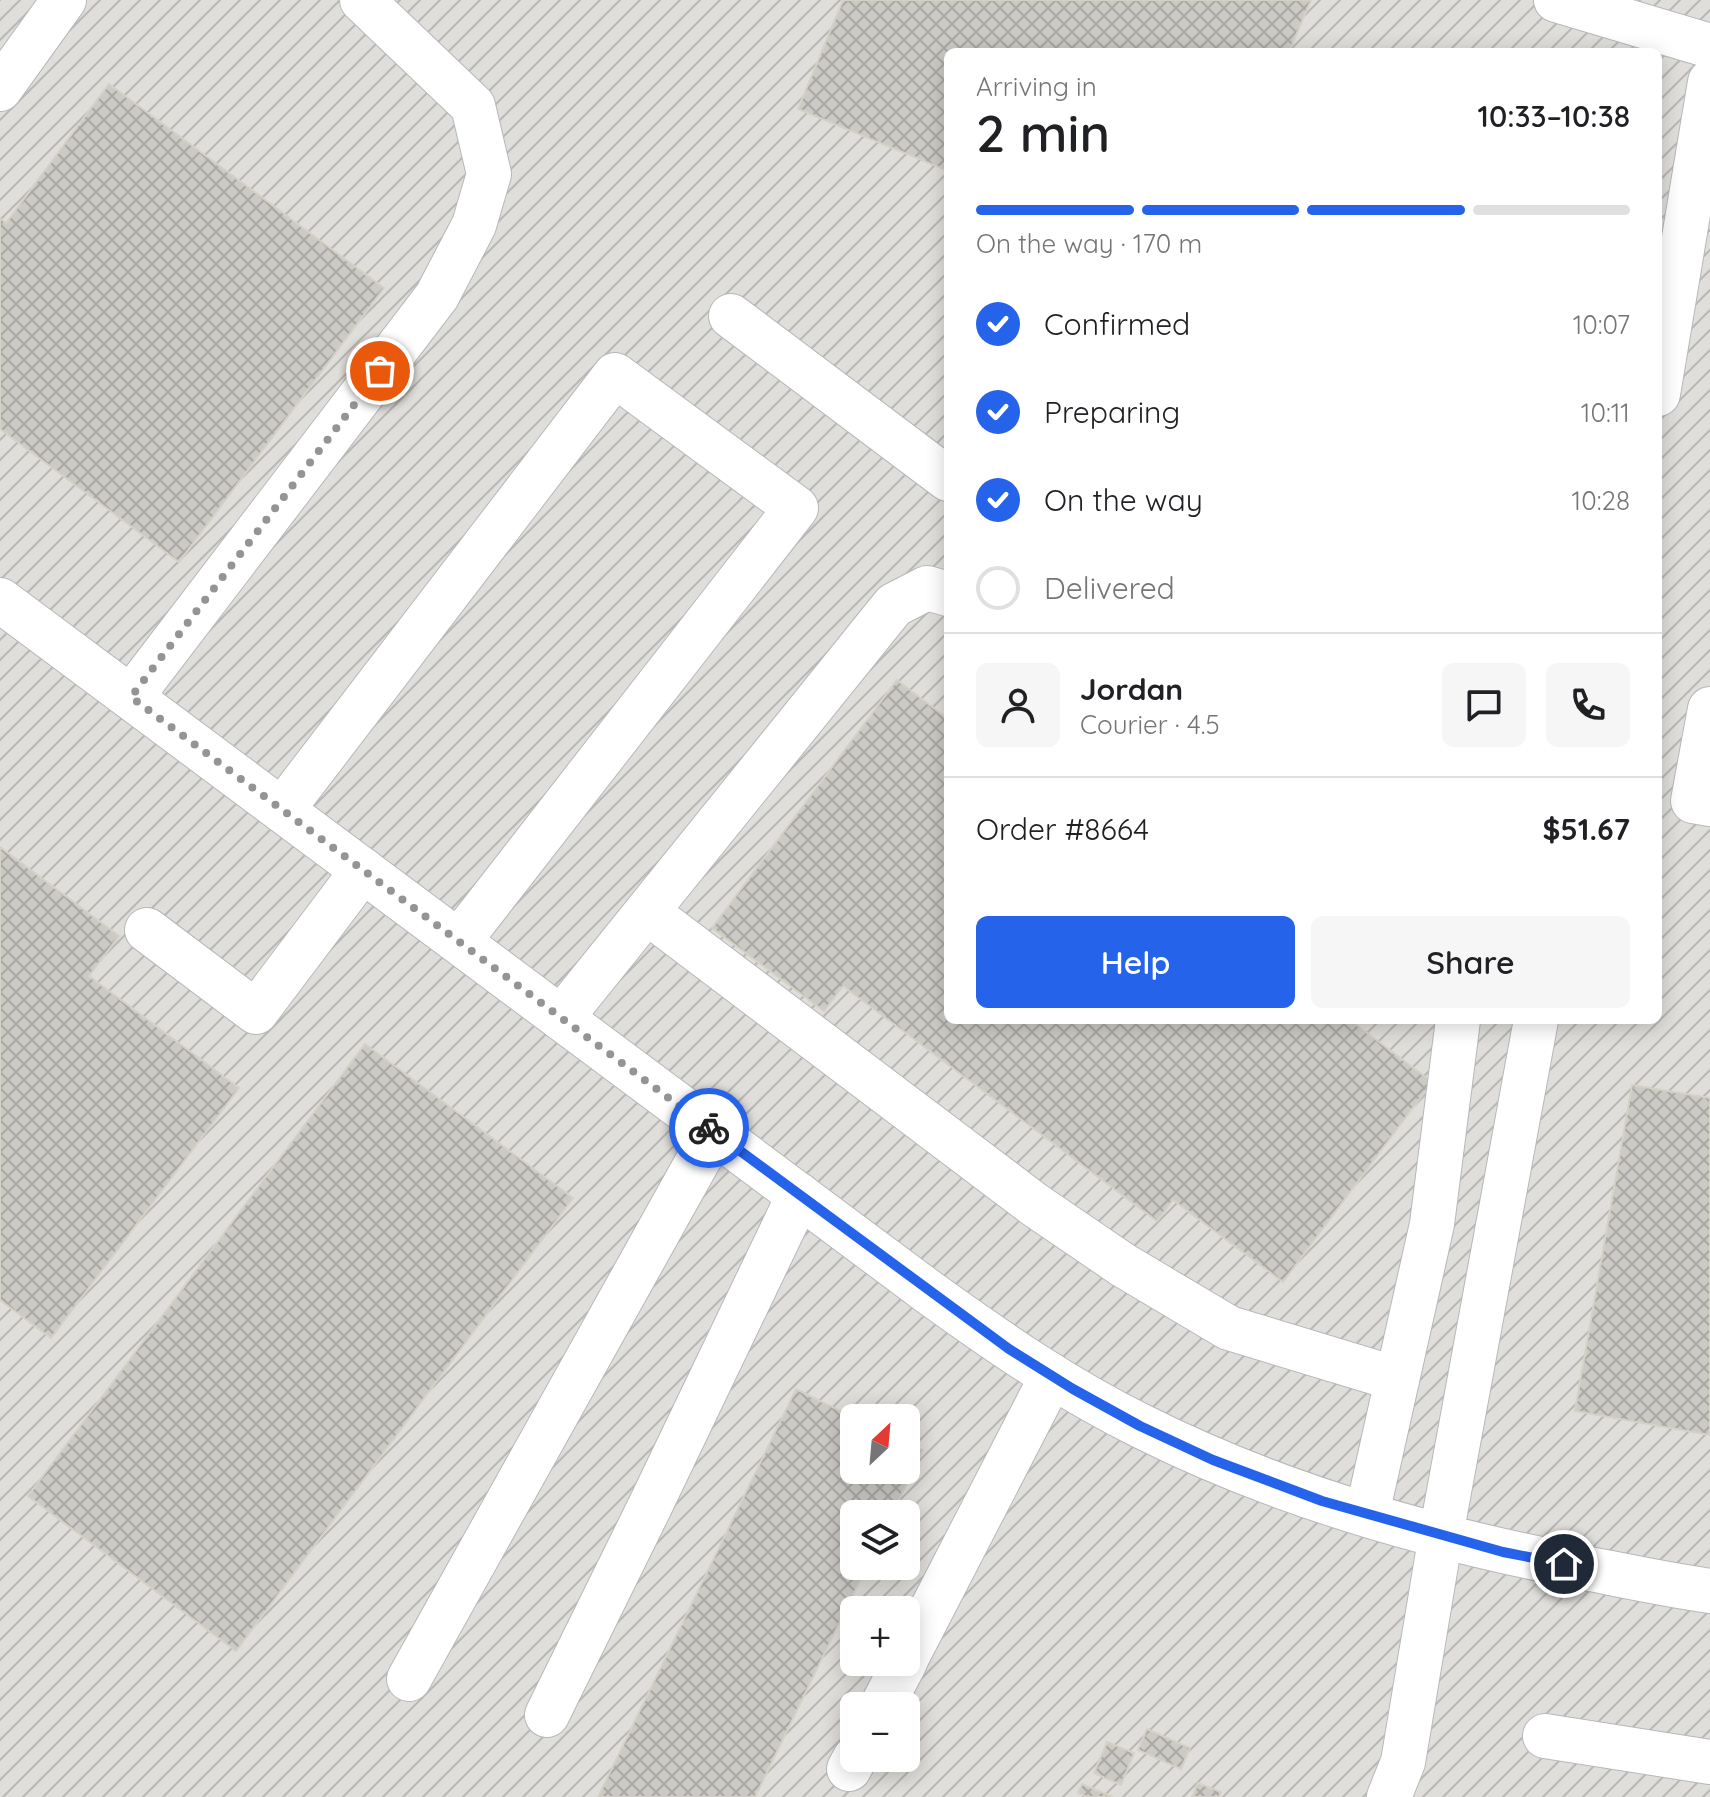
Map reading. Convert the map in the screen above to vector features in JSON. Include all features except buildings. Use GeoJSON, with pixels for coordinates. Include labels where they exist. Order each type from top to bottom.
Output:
{"type":"FeatureCollection","features":[{"type":"Feature","properties":{"kind":"street"},"geometry":{"type":"LineString","coordinates":[[0,89],[64,0]]}},
{"type":"Feature","properties":{"kind":"street"},"geometry":{"type":"LineString","coordinates":[[131,697],[437,296],[474,225],[489,174],[473,106],[362,0]]}},
{"type":"Feature","properties":{"kind":"street"},"geometry":{"type":"LineString","coordinates":[[1556,0],[1710,46]]}},
{"type":"Feature","properties":{"kind":"street"},"geometry":{"type":"LineString","coordinates":[[1662,370],[1710,82]]}},
{"type":"Feature","properties":{"kind":"street"},"geometry":{"type":"LineString","coordinates":[[731,316],[944,476]]}},
{"type":"Feature","properties":{"kind":"street"},"geometry":{"type":"LineString","coordinates":[[282,810],[615,375],[796,508],[459,941]]}},
{"type":"Feature","properties":{"kind":"street"},"geometry":{"type":"LineString","coordinates":[[561,1018],[894,605],[927,588],[944,593]]}},
{"type":"Feature","properties":{"kind":"street"},"geometry":{"type":"LineString","coordinates":[[0,600],[975,1325],[1052,1376],[1140,1426],[1213,1460],[1322,1501],[1503,1552],[1710,1591]]}},
{"type":"Feature","properties":{"kind":"street"},"geometry":{"type":"LineString","coordinates":[[1710,709],[1693,801],[1710,804]]}},
{"type":"Feature","properties":{"kind":"street"},"geometry":{"type":"LineString","coordinates":[[147,930],[256,1012],[363,870]]}},
{"type":"Feature","properties":{"kind":"street"},"geometry":{"type":"LineString","coordinates":[[647,912],[1035,1205],[1123,1265],[1229,1328],[1397,1379]]}},
{"type":"Feature","properties":{"kind":"street"},"geometry":{"type":"LineString","coordinates":[[1367,1514],[1432,1224],[1457,1024]]}},
{"type":"Feature","properties":{"kind":"street"},"geometry":{"type":"LineString","coordinates":[[1389,1797],[1403,1762],[1441,1535],[1535,1024]]}},
{"type":"Feature","properties":{"kind":"street"},"geometry":{"type":"LineString","coordinates":[[409,1679],[714,1132]]}},
{"type":"Feature","properties":{"kind":"street"},"geometry":{"type":"LineString","coordinates":[[547,1715],[799,1195]]}},
{"type":"Feature","properties":{"kind":"street"},"geometry":{"type":"LineString","coordinates":[[920,1632],[1052,1376]]}},
{"type":"Feature","properties":{"kind":"street"},"geometry":{"type":"LineString","coordinates":[[1545,1736],[1710,1762]]}},
{"type":"Feature","properties":{"kind":"shaded area"},"geometry":{"type":"Polygon","coordinates":[[[0,0],[1710,0],[1710,1797],[0,1797],[0,0]]]}},
{"type":"Feature","properties":{"kind":"way so far"},"geometry":{"type":"LineString","coordinates":[[380,371],[131,697],[709,1128]]}},
{"type":"Feature","properties":{"kind":"route"},"geometry":{"type":"LineString","coordinates":[[709,1128],[1009,1349],[1140,1426],[1213,1460],[1322,1501],[1503,1552],[1564,1564]]}}]}
